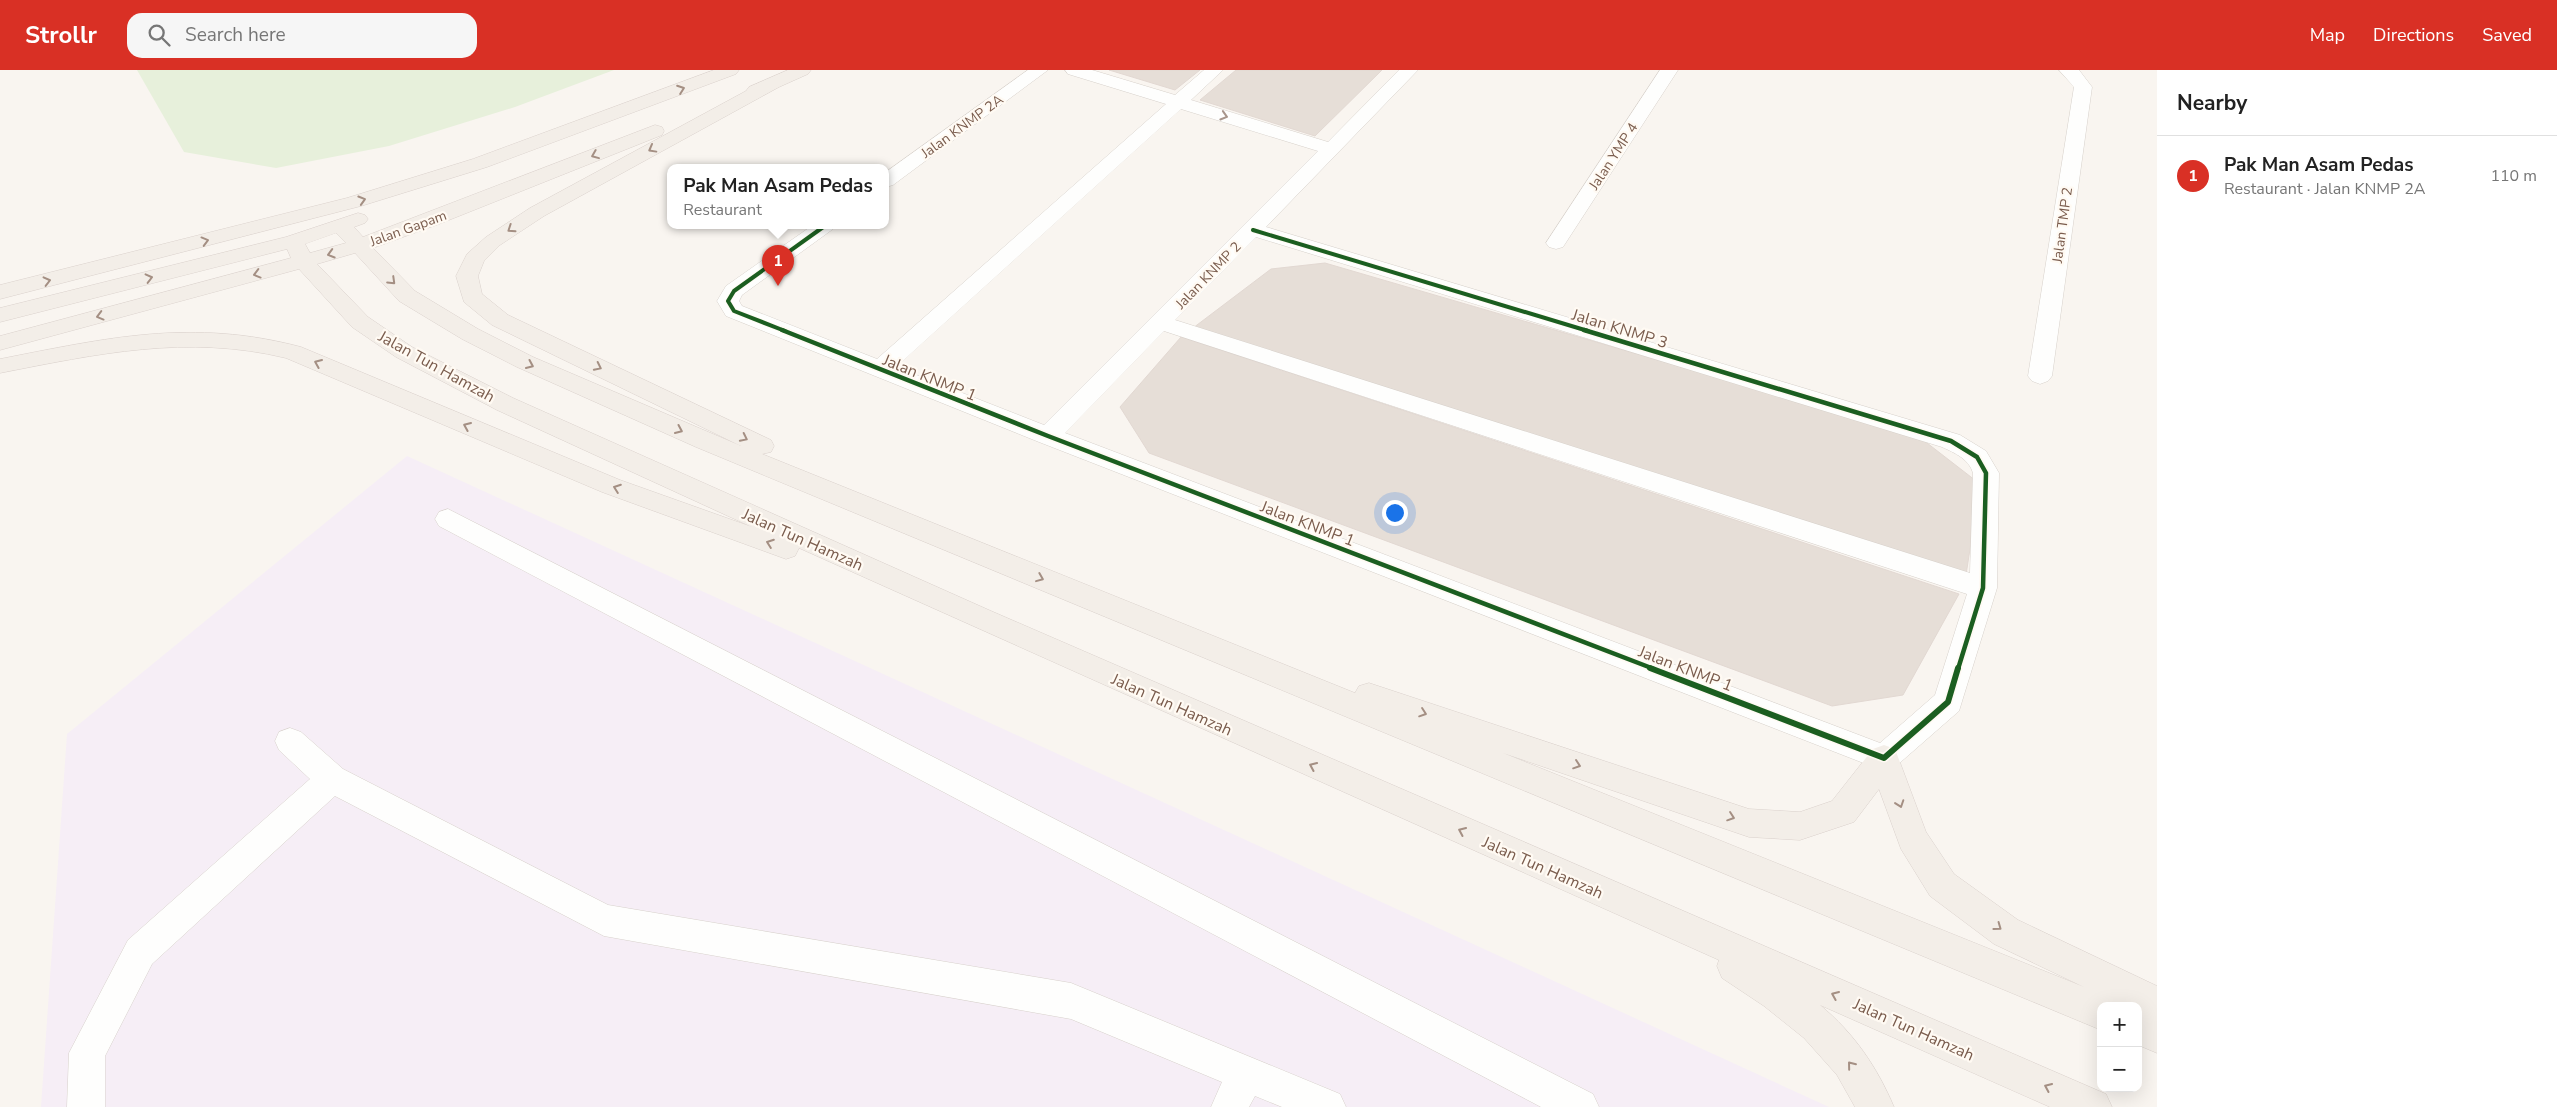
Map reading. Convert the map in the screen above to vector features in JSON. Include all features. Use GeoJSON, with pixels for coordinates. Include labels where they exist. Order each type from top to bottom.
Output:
{"type":"FeatureCollection","features":[{"type":"Feature","properties":{"kind":"main road"},"geometry":{"type":"LineString","coordinates":[[0,292],[354,202],[480,163],[730,70]]}},
{"type":"Feature","properties":{"kind":"main road","name":"Jalan Gapam"},"geometry":{"type":"LineString","coordinates":[[0,343],[350,236],[432,220],[772,84],[802,70]]}},
{"type":"Feature","properties":{"kind":"main road"},"geometry":{"type":"LineString","coordinates":[[772,84],[537,212],[493,241],[474,258],[467,276],[472,297],[500,320],[1007,565]]}},
{"type":"Feature","properties":{"kind":"main road"},"geometry":{"type":"LineString","coordinates":[[656,98],[556,146],[350,236],[407,296],[470,334],[525,362],[705,441],[2097,1010]]}},
{"type":"Feature","properties":{"kind":"main road"},"geometry":{"type":"LineString","coordinates":[[0,315],[299,251]]}},
{"type":"Feature","properties":{"kind":"main road","name":"Jalan Tun Hamzah"},"geometry":{"type":"LineString","coordinates":[[299,251],[338,301],[360,322],[404,352],[514,408],[981,619],[2093,1107]]}},
{"type":"Feature","properties":{"kind":"main road"},"geometry":{"type":"LineString","coordinates":[[0,366],[129,341],[182,337],[264,343],[302,356],[611,486],[981,619]]}},
{"type":"Feature","properties":{"kind":"main road"},"geometry":{"type":"LineString","coordinates":[[1112,608],[1749,823],[1800,826],[1843,812],[1884,758]]}},
{"type":"Feature","properties":{"kind":"main road"},"geometry":{"type":"LineString","coordinates":[[1884,758],[1912,839],[1942,886],[2006,932],[2157,1004]]}},
{"type":"Feature","properties":{"kind":"main road"},"geometry":{"type":"LineString","coordinates":[[1643,911],[1764,984],[1818,1024],[1865,1083],[1875,1107]]}},
{"type":"Feature","properties":{"kind":"main road"},"geometry":{"type":"LineString","coordinates":[[2142,1029],[2157,1035]]}},
{"type":"Feature","properties":{"kind":"street","name":"Jalan KNMP 2A"},"geometry":{"type":"LineString","coordinates":[[889,179],[1039,70]]}},
{"type":"Feature","properties":{"kind":"street"},"geometry":{"type":"LineString","coordinates":[[1074,70],[1332,149]]}},
{"type":"Feature","properties":{"kind":"street"},"geometry":{"type":"LineString","coordinates":[[879,370],[1214,70]]}},
{"type":"Feature","properties":{"kind":"street","name":"Jalan KNMP 2"},"geometry":{"type":"LineString","coordinates":[[1048,436],[1162,323],[1409,70]]}},
{"type":"Feature","properties":{"kind":"street","name":"Jalan YMP 4"},"geometry":{"type":"LineString","coordinates":[[1556,242],[1669,70]]}},
{"type":"Feature","properties":{"kind":"street","name":"Jalan TMP 2"},"geometry":{"type":"LineString","coordinates":[[2040,376],[2083,87],[2072,73]]}},
{"type":"Feature","properties":{"kind":"street","name":"Jalan KNMP 1"},"geometry":{"type":"LineString","coordinates":[[820,229],[734,291],[728,301],[734,311],[1048,436],[1884,758]]}},
{"type":"Feature","properties":{"kind":"street","name":"Jalan KNMP 3"},"geometry":{"type":"LineString","coordinates":[[1253,230],[1951,441],[1976,455],[1984,464],[1986,473],[1983,588]]}},
{"type":"Feature","properties":{"kind":"street"},"geometry":{"type":"LineString","coordinates":[[1162,323],[1983,588],[1948,702],[1884,758]]}},
{"type":"Feature","properties":{"kind":"street"},"geometry":{"type":"LineString","coordinates":[[448,519],[1580,1107]]}},
{"type":"Feature","properties":{"kind":"street"},"geometry":{"type":"LineString","coordinates":[[290,741],[332,779],[604,920],[1071,1001],[1327,1107]]}},
{"type":"Feature","properties":{"kind":"street"},"geometry":{"type":"LineString","coordinates":[[86,1107],[87,1053],[140,952],[332,779]]}},
{"type":"Feature","properties":{"kind":"street"},"geometry":{"type":"LineString","coordinates":[[1230,1107],[1246,1073]]}},
{"type":"Feature","properties":{"kind":"shaded area"},"geometry":{"type":"Polygon","coordinates":[[[407,456],[1829,1107],[41,1107],[67,734],[407,456]]]}},
{"type":"Feature","properties":{"kind":"green space"},"geometry":{"type":"Polygon","coordinates":[[[137,70],[614,70],[515,107],[389,146],[276,168],[184,152],[137,70]]]}},
{"type":"Feature","properties":{"kind":"building"},"geometry":{"type":"Polygon","coordinates":[[[1109,70],[1200,70],[1175,90],[1109,70]]]}},
{"type":"Feature","properties":{"kind":"building"},"geometry":{"type":"Polygon","coordinates":[[[1236,70],[1382,70],[1315,136],[1200,100],[1236,70]]]}},
{"type":"Feature","properties":{"kind":"building"},"geometry":{"type":"Polygon","coordinates":[[[1325,263],[1918,436],[1980,484],[1966,575],[1193,328],[1271,269],[1325,263]]]}},
{"type":"Feature","properties":{"kind":"building"},"geometry":{"type":"Polygon","coordinates":[[[1181,337],[1959,594],[1903,695],[1832,706],[1149,453],[1120,407],[1181,337]]]}},
{"type":"Feature","properties":{"kind":"cycle path"},"geometry":{"type":"LineString","coordinates":[[820,229],[734,291],[728,301],[734,311],[1048,436],[1884,758],[1948,702],[1983,588],[1986,473],[1981,461],[1968,449],[1951,441],[1253,230]]}},
{"type":"Feature","properties":{"kind":"place","name":"Pak Man Asam Pedas"},"geometry":{"type":"Point","coordinates":[778,286]}}]}
